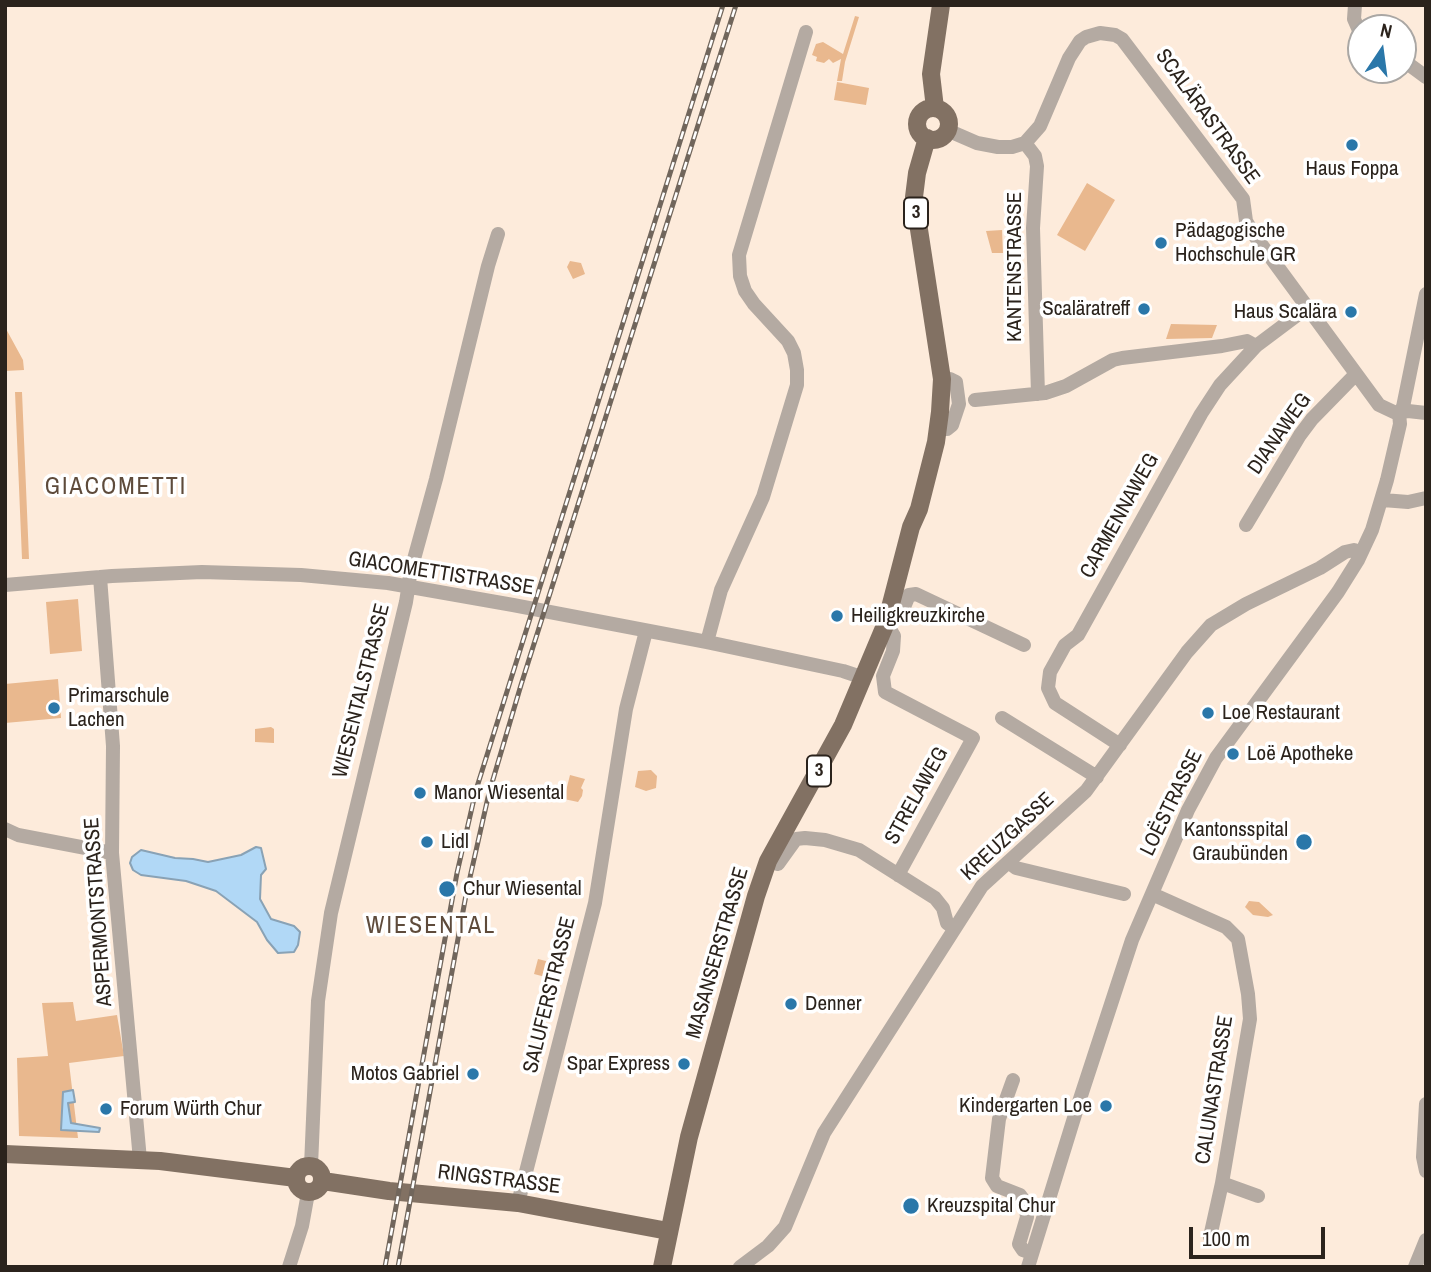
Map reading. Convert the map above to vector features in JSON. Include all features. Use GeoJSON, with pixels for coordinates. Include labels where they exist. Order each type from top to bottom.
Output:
{"type":"FeatureCollection","features":[{"type":"Feature","properties":{"kind":"main road"},"geometry":{"type":"LineString","coordinates":[[927,138],[941,137],[947,130],[947,116],[934,108],[931,74],[941,5]]}},
{"type":"Feature","properties":{"kind":"main road","name":"3"},"geometry":{"type":"LineString","coordinates":[[927,138],[920,132],[917,122],[921,113],[934,108]]}},
{"type":"Feature","properties":{"kind":"main road","name":"MASANSERSTRASSE"},"geometry":{"type":"LineString","coordinates":[[662,1267],[698,1104],[751,911],[768,861],[835,741],[864,678],[888,617],[911,527],[919,509],[938,428],[942,379],[914,197],[917,173],[927,138]]}},
{"type":"Feature","properties":{"kind":"main road"},"geometry":{"type":"LineString","coordinates":[[5,1154],[140,1160],[296,1178]]}},
{"type":"Feature","properties":{"kind":"main road"},"geometry":{"type":"LineString","coordinates":[[311,1166],[321,1173],[323,1181],[318,1190],[308,1193],[299,1188],[296,1178],[301,1169],[311,1166]]}},
{"type":"Feature","properties":{"kind":"main road","name":"RINGSTRASSE"},"geometry":{"type":"LineString","coordinates":[[323,1181],[378,1190],[518,1203],[668,1231]]}},
{"type":"Feature","properties":{"kind":"street"},"geometry":{"type":"LineString","coordinates":[[707,642],[720,590],[763,497],[797,385],[794,353],[788,341],[745,291],[738,255],[806,32]]}},
{"type":"Feature","properties":{"kind":"street","name":"SCALÄRASTRASSE"},"geometry":{"type":"LineString","coordinates":[[1025,143],[1040,126],[1069,58],[1080,41],[1100,33],[1122,39],[1243,199],[1246,220],[1255,236],[1356,374],[1379,405],[1399,413]]}},
{"type":"Feature","properties":{"kind":"street"},"geometry":{"type":"LineString","coordinates":[[947,130],[966,139],[998,147],[1025,143]]}},
{"type":"Feature","properties":{"kind":"street","name":"KANTENSTRASSE"},"geometry":{"type":"LineString","coordinates":[[1025,143],[1035,156],[1037,166],[1033,228],[1038,394]]}},
{"type":"Feature","properties":{"kind":"street","name":"WIESENTALSTRASSE"},"geometry":{"type":"LineString","coordinates":[[311,1166],[316,1028],[333,904],[408,586],[498,234]]}},
{"type":"Feature","properties":{"kind":"street","name":"LOËSTRASSE"},"geometry":{"type":"LineString","coordinates":[[1030,1260],[1132,940],[1197,789],[1216,758],[1338,592],[1361,553],[1383,499],[1426,294]]}},
{"type":"Feature","properties":{"kind":"street","name":"CARMENNAWEG"},"geometry":{"type":"LineString","coordinates":[[1119,745],[1055,703],[1048,688],[1050,672],[1065,645],[1078,635],[1201,414],[1220,386],[1256,346],[1308,307]]}},
{"type":"Feature","properties":{"kind":"street"},"geometry":{"type":"LineString","coordinates":[[975,400],[1038,394],[1066,386],[1113,360],[1122,358],[1247,341],[1256,346]]}},
{"type":"Feature","properties":{"kind":"street","name":"DIANAWEG"},"geometry":{"type":"LineString","coordinates":[[1246,524],[1312,419],[1356,374]]}},
{"type":"Feature","properties":{"kind":"street"},"geometry":{"type":"LineString","coordinates":[[1399,413],[1426,413]]}},
{"type":"Feature","properties":{"kind":"street"},"geometry":{"type":"LineString","coordinates":[[1383,499],[1408,502],[1426,498]]}},
{"type":"Feature","properties":{"kind":"street","name":"KREUZGASSE"},"geometry":{"type":"LineString","coordinates":[[740,1267],[768,1246],[785,1227],[820,1140],[982,886],[1075,803],[1196,641],[1211,625],[1345,552],[1354,550],[1361,553]]}},
{"type":"Feature","properties":{"kind":"street","name":"GIACOMETTISTRASSE"},"geometry":{"type":"LineString","coordinates":[[5,585],[193,572],[301,575],[408,586],[707,642],[844,671],[864,678]]}},
{"type":"Feature","properties":{"kind":"street","name":"ASPERMONTSTRASSE"},"geometry":{"type":"LineString","coordinates":[[100,577],[113,746],[112,853],[140,1160]]}},
{"type":"Feature","properties":{"kind":"street"},"geometry":{"type":"LineString","coordinates":[[888,617],[904,607],[909,595],[916,594],[1024,645]]}},
{"type":"Feature","properties":{"kind":"street","name":"STRELAWEG"},"geometry":{"type":"LineString","coordinates":[[888,617],[894,636],[883,676],[885,692],[973,738],[898,875]]}},
{"type":"Feature","properties":{"kind":"street","name":"SALUFERSTRASSE"},"geometry":{"type":"LineString","coordinates":[[518,1203],[587,939],[626,709],[646,631]]}},
{"type":"Feature","properties":{"kind":"street"},"geometry":{"type":"LineString","coordinates":[[1002,718],[1097,777]]}},
{"type":"Feature","properties":{"kind":"street"},"geometry":{"type":"LineString","coordinates":[[9,833],[112,853]]}},
{"type":"Feature","properties":{"kind":"street"},"geometry":{"type":"LineString","coordinates":[[768,861],[778,864],[796,839],[815,839],[859,850],[940,903],[947,923],[954,928]]}},
{"type":"Feature","properties":{"kind":"street"},"geometry":{"type":"LineString","coordinates":[[1008,862],[1016,868],[1124,894]]}},
{"type":"Feature","properties":{"kind":"street","name":"CALUNASTRASSE"},"geometry":{"type":"LineString","coordinates":[[1152,894],[1231,930],[1238,939],[1250,1019],[1222,1183],[1258,1196]]}},
{"type":"Feature","properties":{"kind":"street"},"geometry":{"type":"LineString","coordinates":[[1013,1080],[999,1119],[992,1178],[997,1186],[1013,1191],[1025,1202],[1027,1217],[1019,1244],[1030,1260]]}},
{"type":"Feature","properties":{"kind":"street"},"geometry":{"type":"LineString","coordinates":[[1426,1104],[1423,1157],[1426,1171]]}},
{"type":"Feature","properties":{"kind":"street"},"geometry":{"type":"LineString","coordinates":[[1210,1237],[1222,1183]]}},
{"type":"Feature","properties":{"kind":"street"},"geometry":{"type":"LineString","coordinates":[[289,1267],[302,1226],[308,1193]]}},
{"type":"Feature","properties":{"kind":"street"},"geometry":{"type":"LineString","coordinates":[[1415,1267],[1426,1240]]}},
{"type":"Feature","properties":{"kind":"shaded area"},"geometry":{"type":"Polygon","coordinates":[[[855,16],[859,17],[842,81],[837,81],[841,59],[833,63],[829,59],[824,63],[816,61],[817,57],[812,55],[816,44],[823,42],[843,54],[855,16]]]}},
{"type":"Feature","properties":{"kind":"shaded area"},"geometry":{"type":"Polygon","coordinates":[[[837,82],[869,88],[866,105],[834,100],[837,82]]]}},
{"type":"Feature","properties":{"kind":"shaded area"},"geometry":{"type":"Polygon","coordinates":[[[1087,183],[1115,200],[1085,251],[1057,235],[1087,183]]]}},
{"type":"Feature","properties":{"kind":"shaded area"},"geometry":{"type":"Polygon","coordinates":[[[1002,230],[1003,253],[992,253],[986,231],[1002,230]]]}},
{"type":"Feature","properties":{"kind":"shaded area"},"geometry":{"type":"Polygon","coordinates":[[[570,261],[581,263],[585,274],[573,279],[567,267],[570,261]]]}},
{"type":"Feature","properties":{"kind":"shaded area"},"geometry":{"type":"Polygon","coordinates":[[[1171,324],[1217,325],[1212,338],[1166,339],[1171,324]]]}},
{"type":"Feature","properties":{"kind":"shaded area"},"geometry":{"type":"Polygon","coordinates":[[[5,327],[23,360],[24,370],[5,371],[5,327]]]}},
{"type":"Feature","properties":{"kind":"shaded area"},"geometry":{"type":"Polygon","coordinates":[[[15,392],[22,392],[29,559],[22,559],[15,392]]]}},
{"type":"Feature","properties":{"kind":"shaded area"},"geometry":{"type":"Polygon","coordinates":[[[78,599],[82,651],[50,654],[46,602],[78,599]]]}},
{"type":"Feature","properties":{"kind":"shaded area"},"geometry":{"type":"Polygon","coordinates":[[[58,679],[61,718],[5,723],[5,684],[58,679]]]}},
{"type":"Feature","properties":{"kind":"shaded area"},"geometry":{"type":"Polygon","coordinates":[[[255,729],[274,729],[274,743],[255,742],[255,729]]]}},
{"type":"Feature","properties":{"kind":"shaded area"},"geometry":{"type":"Polygon","coordinates":[[[651,770],[657,776],[656,788],[646,791],[635,787],[638,771],[651,770]]]}},
{"type":"Feature","properties":{"kind":"shaded area"},"geometry":{"type":"Polygon","coordinates":[[[570,775],[585,779],[578,802],[564,799],[570,775]]]}},
{"type":"Feature","properties":{"kind":"shaded area"},"geometry":{"type":"Polygon","coordinates":[[[1249,901],[1259,902],[1273,915],[1253,915],[1245,907],[1249,901]]]}},
{"type":"Feature","properties":{"kind":"shaded area"},"geometry":{"type":"Polygon","coordinates":[[[538,959],[558,964],[553,979],[534,974],[538,959]]]}},
{"type":"Feature","properties":{"kind":"shaded area"},"geometry":{"type":"Polygon","coordinates":[[[73,1002],[76,1021],[117,1015],[124,1056],[69,1063],[78,1138],[19,1136],[17,1058],[48,1056],[42,1003],[73,1002]]]}},
{"type":"Feature","properties":{"kind":"water"},"geometry":{"type":"Polygon","coordinates":[[[256,847],[261,848],[266,869],[261,875],[260,899],[271,919],[294,926],[300,932],[294,952],[278,953],[257,922],[216,891],[186,881],[141,875],[133,870],[130,863],[132,857],[141,850],[208,862],[241,855],[256,847]]]}},
{"type":"Feature","properties":{"kind":"water"},"geometry":{"type":"Polygon","coordinates":[[[73,1090],[75,1102],[68,1103],[71,1123],[100,1128],[99,1132],[61,1130],[63,1092],[73,1090]]]}},
{"type":"Feature","properties":{"kind":"railway"},"geometry":{"type":"LineString","coordinates":[[385,1267],[457,873],[476,790],[723,5]]}},
{"type":"Feature","properties":{"kind":"railway"},"geometry":{"type":"LineString","coordinates":[[398,1267],[466,895],[489,793],[736,5]]}},
{"type":"Feature","properties":{"kind":"place","name":"Haus Foppa"},"geometry":{"type":"Point","coordinates":[1352,145]}},
{"type":"Feature","properties":{"kind":"place","name":"Pädagogische Hochschule GR"},"geometry":{"type":"Point","coordinates":[1161,243]}},
{"type":"Feature","properties":{"kind":"place","name":"Scaläratreff"},"geometry":{"type":"Point","coordinates":[1144,309]}},
{"type":"Feature","properties":{"kind":"place","name":"Haus Scalära"},"geometry":{"type":"Point","coordinates":[1351,312]}},
{"type":"Feature","properties":{"kind":"place","name":"Heiligkreuzkirche"},"geometry":{"type":"Point","coordinates":[837,616]}},
{"type":"Feature","properties":{"kind":"place","name":"Primarschule Lachen"},"geometry":{"type":"Point","coordinates":[54,708]}},
{"type":"Feature","properties":{"kind":"place","name":"Loe Restaurant"},"geometry":{"type":"Point","coordinates":[1208,713]}},
{"type":"Feature","properties":{"kind":"place","name":"Loë Apotheke"},"geometry":{"type":"Point","coordinates":[1233,754]}},
{"type":"Feature","properties":{"kind":"place","name":"Manor Wiesental"},"geometry":{"type":"Point","coordinates":[420,793]}},
{"type":"Feature","properties":{"kind":"place","name":"Lidl"},"geometry":{"type":"Point","coordinates":[427,842]}},
{"type":"Feature","properties":{"kind":"place","name":"Kantonsspital Graubünden"},"geometry":{"type":"Point","coordinates":[1304,842]}},
{"type":"Feature","properties":{"kind":"place","name":"Chur Wiesental"},"geometry":{"type":"Point","coordinates":[447,889]}},
{"type":"Feature","properties":{"kind":"place","name":"Denner"},"geometry":{"type":"Point","coordinates":[791,1004]}},
{"type":"Feature","properties":{"kind":"place","name":"Spar Express"},"geometry":{"type":"Point","coordinates":[684,1064]}},
{"type":"Feature","properties":{"kind":"place","name":"Motos Gabriel"},"geometry":{"type":"Point","coordinates":[473,1074]}},
{"type":"Feature","properties":{"kind":"place","name":"Kindergarten Loe"},"geometry":{"type":"Point","coordinates":[1106,1106]}},
{"type":"Feature","properties":{"kind":"place","name":"Forum Würth Chur"},"geometry":{"type":"Point","coordinates":[106,1109]}},
{"type":"Feature","properties":{"kind":"place","name":"Kreuzspital Chur"},"geometry":{"type":"Point","coordinates":[911,1206]}},
{"type":"Feature","properties":{"kind":"district","name":"GIACOMETTI"},"geometry":{"type":"Point","coordinates":[116,488]}},
{"type":"Feature","properties":{"kind":"district","name":"WIESENTAL"},"geometry":{"type":"Point","coordinates":[431,927]}}]}
